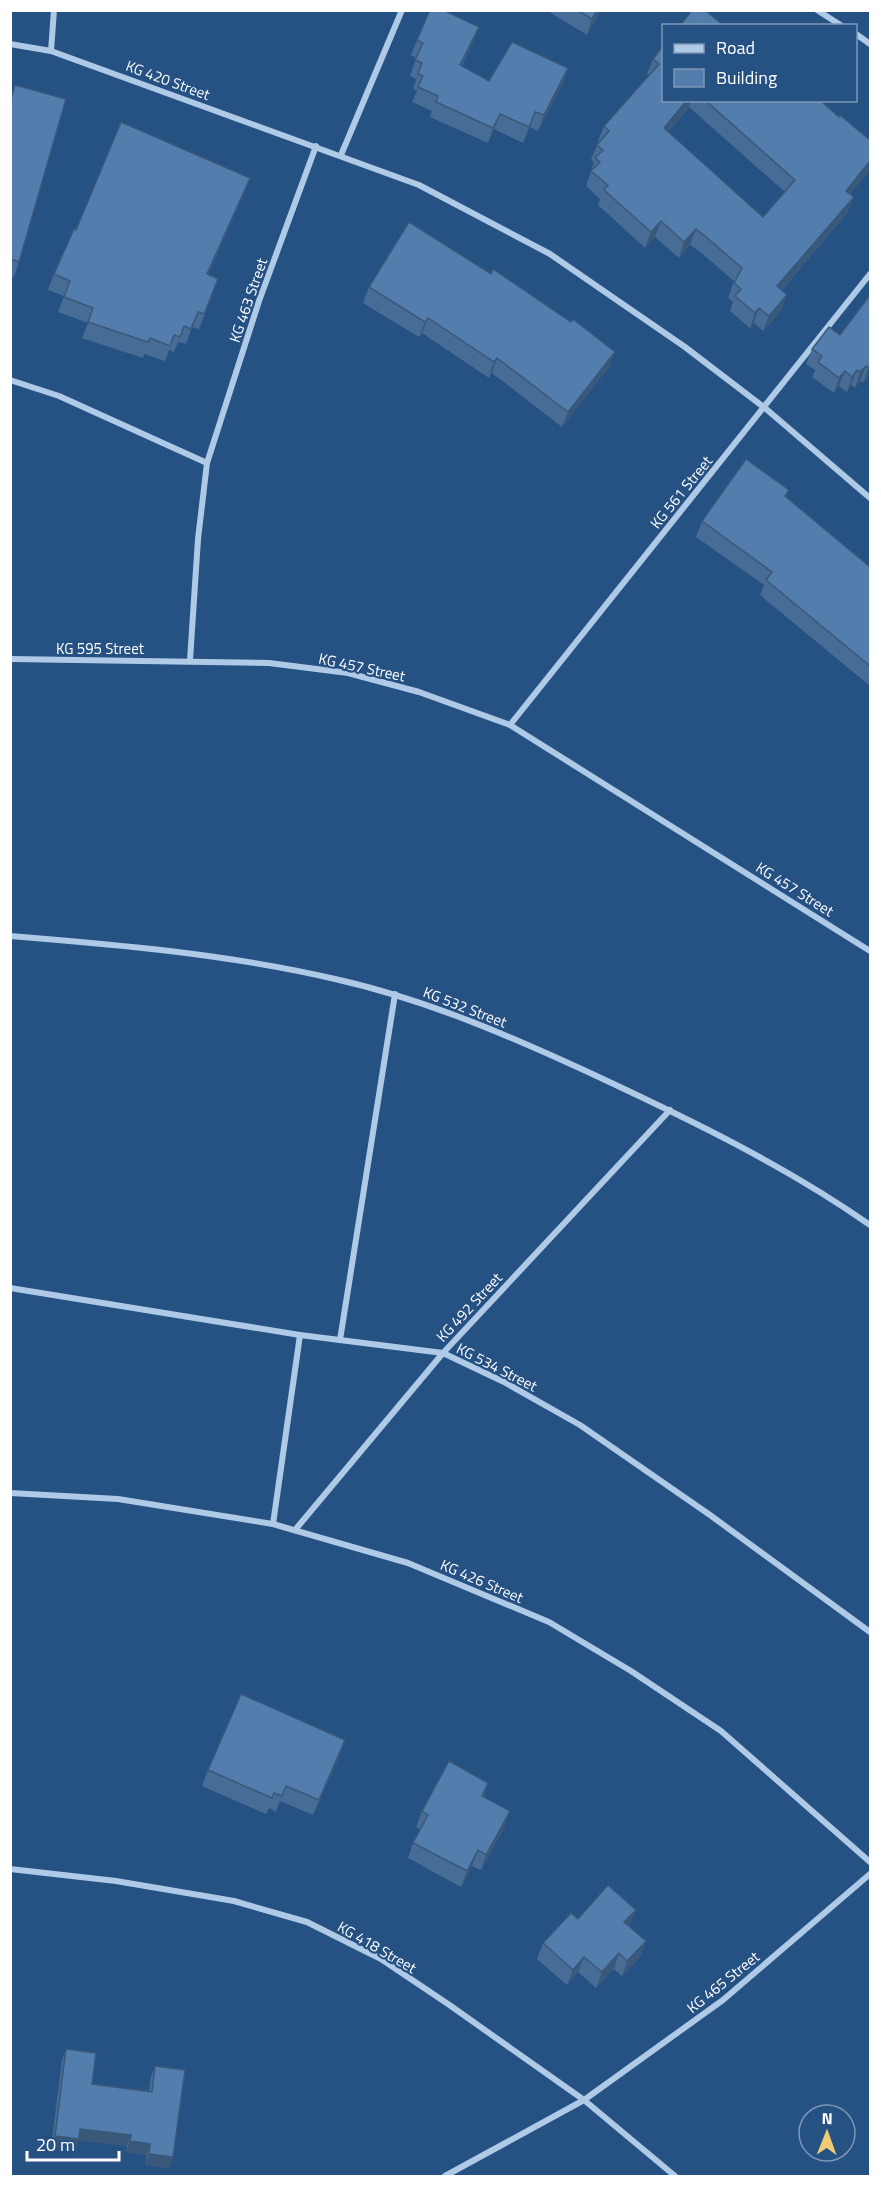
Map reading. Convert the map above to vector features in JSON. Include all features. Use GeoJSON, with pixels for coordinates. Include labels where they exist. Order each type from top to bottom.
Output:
{"type":"FeatureCollection","features":[{"type":"Feature","properties":{"kind":"street"},"geometry":{"type":"LineString","coordinates":[[51,51],[54,10]]}},
{"type":"Feature","properties":{"kind":"street"},"geometry":{"type":"LineString","coordinates":[[341,155],[402,10]]}},
{"type":"Feature","properties":{"kind":"street"},"geometry":{"type":"LineString","coordinates":[[817,10],[839,24]]}},
{"type":"Feature","properties":{"kind":"street"},"geometry":{"type":"LineString","coordinates":[[857,35],[870,44]]}},
{"type":"Feature","properties":{"kind":"street","name":"KG 420 Street"},"geometry":{"type":"LineString","coordinates":[[10,44],[51,51],[341,155],[419,186],[550,254],[685,347],[765,408],[870,498]]}},
{"type":"Feature","properties":{"kind":"street","name":"KG 463 Street"},"geometry":{"type":"LineString","coordinates":[[207,463],[259,301],[316,146]]}},
{"type":"Feature","properties":{"kind":"street","name":"KG 561 Street"},"geometry":{"type":"LineString","coordinates":[[510,725],[870,274]]}},
{"type":"Feature","properties":{"kind":"street"},"geometry":{"type":"LineString","coordinates":[[10,380],[59,396],[207,463],[198,539],[189,660]]}},
{"type":"Feature","properties":{"kind":"street","name":"KG 595 Street"},"geometry":{"type":"LineString","coordinates":[[10,659],[189,660]]}},
{"type":"Feature","properties":{"kind":"street","name":"KG 457 Street"},"geometry":{"type":"LineString","coordinates":[[189,660],[269,663],[348,673],[419,692],[510,725],[870,951]]}},
{"type":"Feature","properties":{"kind":"street","name":"KG 532 Street"},"geometry":{"type":"LineString","coordinates":[[10,936],[155,947],[325,977],[395,994],[529,1045],[670,1110],[785,1170],[870,1225]]}},
{"type":"Feature","properties":{"kind":"street"},"geometry":{"type":"LineString","coordinates":[[340,1340],[395,994]]}},
{"type":"Feature","properties":{"kind":"street","name":"KG 492 Street"},"geometry":{"type":"LineString","coordinates":[[295,1530],[443,1353],[670,1110]]}},
{"type":"Feature","properties":{"kind":"street","name":"KG 534 Street"},"geometry":{"type":"LineString","coordinates":[[10,1288],[300,1335],[443,1353],[504,1382],[580,1425],[710,1515],[870,1632]]}},
{"type":"Feature","properties":{"kind":"street"},"geometry":{"type":"LineString","coordinates":[[273,1524],[300,1335]]}},
{"type":"Feature","properties":{"kind":"street","name":"KG 426 Street"},"geometry":{"type":"LineString","coordinates":[[10,1492],[118,1499],[273,1524],[408,1563],[549,1622],[631,1671],[721,1731],[870,1863]]}},
{"type":"Feature","properties":{"kind":"street","name":"KG 418 Street"},"geometry":{"type":"LineString","coordinates":[[10,1869],[116,1881],[234,1901],[307,1922],[381,1959],[584,2100],[675,2176]]}},
{"type":"Feature","properties":{"kind":"street","name":"KG 465 Street"},"geometry":{"type":"LineString","coordinates":[[445,2176],[584,2100],[723,2000],[870,1874]]}},
{"type":"Feature","properties":{"kind":"building"},"geometry":{"type":"Polygon","coordinates":[[[430,10],[443,10],[479,27],[460,65],[489,81],[512,42],[568,68],[544,115],[535,112],[529,127],[500,114],[493,128],[436,102],[438,96],[418,87],[423,76],[418,74],[422,63],[415,60],[423,43],[417,40],[430,10]]]}},
{"type":"Feature","properties":{"kind":"building"},"geometry":{"type":"Polygon","coordinates":[[[577,10],[597,10],[592,19],[577,10]]]}},
{"type":"Feature","properties":{"kind":"building"},"geometry":{"type":"Polygon","coordinates":[[[692,10],[705,10],[722,24],[682,24],[692,10]]]}},
{"type":"Feature","properties":{"kind":"building"},"geometry":{"type":"Polygon","coordinates":[[[662,47],[662,102],[685,102],[664,128],[763,217],[795,180],[707,102],[822,102],[870,140],[870,161],[846,191],[854,197],[777,286],[787,295],[769,316],[759,308],[755,313],[735,296],[741,289],[734,283],[742,268],[705,236],[696,229],[684,242],[661,221],[651,232],[604,190],[608,185],[591,171],[600,162],[595,158],[603,150],[597,145],[609,131],[604,126],[659,64],[653,59],[662,47]]]}},
{"type":"Feature","properties":{"kind":"building"},"geometry":{"type":"Polygon","coordinates":[[[15,85],[66,99],[19,262],[10,259],[10,102],[15,85]]]}},
{"type":"Feature","properties":{"kind":"building"},"geometry":{"type":"Polygon","coordinates":[[[121,122],[250,178],[207,274],[218,279],[204,314],[198,312],[191,329],[184,326],[180,337],[174,335],[170,346],[150,338],[148,342],[88,322],[93,308],[64,297],[70,281],[54,274],[74,229],[76,230],[121,122]]]}},
{"type":"Feature","properties":{"kind":"building"},"geometry":{"type":"Polygon","coordinates":[[[409,222],[491,274],[493,269],[571,322],[573,319],[615,352],[568,412],[497,358],[494,362],[428,318],[425,322],[369,287],[409,222]]]}},
{"type":"Feature","properties":{"kind":"building"},"geometry":{"type":"Polygon","coordinates":[[[870,295],[870,365],[860,372],[857,370],[852,377],[845,371],[839,378],[818,362],[822,356],[812,349],[829,327],[840,335],[870,295]]]}},
{"type":"Feature","properties":{"kind":"building"},"geometry":{"type":"Polygon","coordinates":[[[746,459],[789,490],[785,496],[870,567],[870,666],[766,580],[772,572],[702,521],[746,459]]]}},
{"type":"Feature","properties":{"kind":"building"},"geometry":{"type":"Polygon","coordinates":[[[241,1694],[345,1740],[319,1800],[286,1786],[282,1796],[274,1793],[272,1798],[208,1770],[241,1694]]]}},
{"type":"Feature","properties":{"kind":"building"},"geometry":{"type":"Polygon","coordinates":[[[449,1761],[488,1783],[482,1796],[510,1811],[486,1855],[478,1850],[467,1871],[413,1843],[428,1815],[422,1811],[449,1761]]]}},
{"type":"Feature","properties":{"kind":"building"},"geometry":{"type":"Polygon","coordinates":[[[608,1885],[636,1910],[624,1922],[646,1941],[627,1961],[619,1953],[602,1972],[584,1957],[573,1970],[543,1943],[571,1913],[578,1919],[608,1885]]]}},
{"type":"Feature","properties":{"kind":"building"},"geometry":{"type":"Polygon","coordinates":[[[66,2049],[96,2053],[92,2084],[152,2092],[155,2066],[185,2070],[173,2157],[149,2154],[150,2144],[130,2141],[131,2135],[80,2129],[79,2139],[55,2136],[66,2049]]]}}]}
